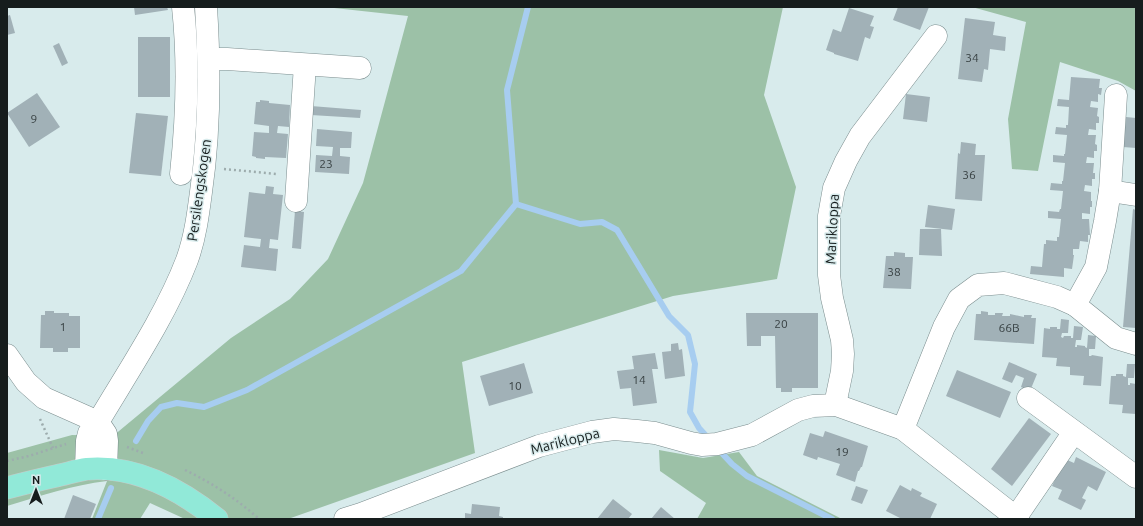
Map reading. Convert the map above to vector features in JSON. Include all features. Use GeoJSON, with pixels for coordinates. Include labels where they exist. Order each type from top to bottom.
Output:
{"type":"FeatureCollection","features":[{"type":"Feature","properties":{"kind":"main road"},"geometry":{"type":"LineString","coordinates":[[7,488],[96,469],[145,477],[164,484],[218,519]]}},
{"type":"Feature","properties":{"kind":"street"},"geometry":{"type":"LineString","coordinates":[[181,174],[187,100],[187,59],[184,15],[207,14]]}},
{"type":"Feature","properties":{"kind":"street","name":"Persilengskogen"},"geometry":{"type":"LineString","coordinates":[[96,469],[87,441],[89,433],[98,422],[172,294],[187,259],[195,234],[205,167],[209,59],[207,14]]}},
{"type":"Feature","properties":{"kind":"street","name":"Marikloppa"},"geometry":{"type":"LineString","coordinates":[[836,406],[836,395],[842,371],[843,354],[842,340],[832,298],[829,275],[829,216],[834,188],[846,160],[860,136],[936,36]]}},
{"type":"Feature","properties":{"kind":"street"},"geometry":{"type":"LineString","coordinates":[[209,59],[360,68]]}},
{"type":"Feature","properties":{"kind":"street"},"geometry":{"type":"LineString","coordinates":[[296,201],[305,65]]}},
{"type":"Feature","properties":{"kind":"street"},"geometry":{"type":"LineString","coordinates":[[1075,305],[1096,267],[1110,191],[1116,95]]}},
{"type":"Feature","properties":{"kind":"street"},"geometry":{"type":"LineString","coordinates":[[1110,191],[1136,196]]}},
{"type":"Feature","properties":{"kind":"street"},"geometry":{"type":"LineString","coordinates":[[903,429],[951,313],[959,299],[978,285],[1004,283],[1057,297],[1075,305],[1116,338],[1136,344]]}},
{"type":"Feature","properties":{"kind":"street"},"geometry":{"type":"LineString","coordinates":[[7,355],[26,382],[44,398],[98,422],[106,434],[107,441],[96,469]]}},
{"type":"Feature","properties":{"kind":"street"},"geometry":{"type":"LineString","coordinates":[[1028,398],[1136,477]]}},
{"type":"Feature","properties":{"kind":"street","name":"Marikloppa"},"geometry":{"type":"LineString","coordinates":[[345,519],[533,448],[592,432],[614,429],[655,433],[702,445],[717,444],[752,435],[798,410],[813,406],[836,406],[903,429],[1017,518]]}},
{"type":"Feature","properties":{"kind":"street"},"geometry":{"type":"LineString","coordinates":[[1017,518],[1074,432]]}},
{"type":"Feature","properties":{"kind":"path"},"geometry":{"type":"LineString","coordinates":[[205,167],[298,176]]}},
{"type":"Feature","properties":{"kind":"path"},"geometry":{"type":"LineString","coordinates":[[7,461],[53,448]]}},
{"type":"Feature","properties":{"kind":"green space"},"geometry":{"type":"Polygon","coordinates":[[[325,7],[783,7],[764,95],[796,187],[777,279],[673,296],[462,362],[475,453],[288,519],[185,519],[150,503],[140,519],[92,519],[107,481],[69,488],[7,506],[7,453],[72,435],[113,436],[231,338],[290,299],[328,259],[363,183],[408,16],[325,7]]]}},
{"type":"Feature","properties":{"kind":"green space"},"geometry":{"type":"Polygon","coordinates":[[[972,7],[1136,7],[1136,91],[1118,81],[1060,62],[1038,171],[1012,169],[1008,119],[1026,22],[972,7]]]}},
{"type":"Feature","properties":{"kind":"green space"},"geometry":{"type":"Polygon","coordinates":[[[659,450],[703,458],[739,452],[757,476],[842,519],[697,519],[706,503],[660,471],[659,450]]]}},
{"type":"Feature","properties":{"kind":"building"},"geometry":{"type":"Polygon","coordinates":[[[134,7],[167,7],[168,10],[135,15],[134,7]]]}},
{"type":"Feature","properties":{"kind":"building"},"geometry":{"type":"Polygon","coordinates":[[[898,7],[929,7],[920,30],[893,20],[898,7]]]}},
{"type":"Feature","properties":{"kind":"building"},"geometry":{"type":"Polygon","coordinates":[[[849,8],[874,16],[870,26],[874,27],[870,39],[865,37],[858,61],[826,50],[833,29],[841,32],[849,8]]]}},
{"type":"Feature","properties":{"kind":"building"},"geometry":{"type":"Polygon","coordinates":[[[10,15],[15,33],[7,35],[7,16],[10,15]]]}},
{"type":"Feature","properties":{"kind":"building"},"geometry":{"type":"Polygon","coordinates":[[[965,18],[995,22],[993,35],[1006,37],[1005,51],[990,49],[988,70],[984,69],[982,82],[958,79],[965,18]]]}},
{"type":"Feature","properties":{"kind":"building"},"geometry":{"type":"Polygon","coordinates":[[[138,37],[170,37],[170,97],[138,97],[138,37]]]}},
{"type":"Feature","properties":{"kind":"building"},"geometry":{"type":"Polygon","coordinates":[[[59,43],[68,63],[62,66],[53,46],[59,43]]]}},
{"type":"Feature","properties":{"kind":"building"},"geometry":{"type":"Polygon","coordinates":[[[1071,77],[1100,79],[1099,88],[1102,88],[1101,95],[1098,94],[1098,102],[1091,101],[1090,107],[1098,108],[1097,116],[1099,117],[1099,123],[1096,123],[1096,130],[1089,129],[1088,135],[1096,135],[1095,144],[1097,145],[1097,151],[1094,151],[1094,158],[1087,157],[1086,163],[1094,163],[1093,173],[1095,173],[1095,179],[1092,179],[1092,186],[1085,185],[1084,191],[1091,192],[1092,207],[1090,207],[1090,214],[1082,213],[1082,219],[1089,219],[1090,235],[1088,235],[1088,242],[1080,241],[1079,249],[1073,249],[1074,255],[1072,269],[1064,268],[1064,277],[1030,274],[1031,266],[1042,267],[1044,244],[1046,244],[1046,240],[1057,241],[1057,237],[1059,237],[1061,219],[1048,218],[1048,211],[1059,212],[1061,209],[1063,191],[1050,190],[1051,183],[1062,184],[1063,181],[1065,163],[1053,162],[1053,155],[1064,156],[1065,154],[1067,135],[1055,134],[1056,127],[1066,128],[1066,125],[1068,125],[1069,107],[1057,106],[1058,99],[1069,100],[1071,77]]]}},
{"type":"Feature","properties":{"kind":"building"},"geometry":{"type":"Polygon","coordinates":[[[37,93],[60,127],[29,147],[7,113],[37,93]]]}},
{"type":"Feature","properties":{"kind":"building"},"geometry":{"type":"Polygon","coordinates":[[[906,94],[930,97],[927,122],[903,119],[906,94]]]}},
{"type":"Feature","properties":{"kind":"building"},"geometry":{"type":"Polygon","coordinates":[[[260,100],[269,101],[269,103],[290,105],[289,127],[278,126],[277,133],[288,134],[286,158],[265,157],[265,159],[252,156],[254,132],[269,133],[269,126],[254,124],[256,102],[260,102],[260,100]]]}},
{"type":"Feature","properties":{"kind":"building"},"geometry":{"type":"Polygon","coordinates":[[[311,106],[361,110],[360,118],[311,115],[311,106]]]}},
{"type":"Feature","properties":{"kind":"building"},"geometry":{"type":"Polygon","coordinates":[[[136,113],[168,116],[161,176],[129,173],[136,113]]]}},
{"type":"Feature","properties":{"kind":"building"},"geometry":{"type":"Polygon","coordinates":[[[1126,117],[1136,118],[1136,148],[1123,147],[1126,117]]]}},
{"type":"Feature","properties":{"kind":"building"},"geometry":{"type":"Polygon","coordinates":[[[317,129],[352,132],[351,148],[340,148],[340,156],[350,157],[349,174],[315,172],[316,155],[332,156],[333,147],[316,146],[317,129]]]}},
{"type":"Feature","properties":{"kind":"building"},"geometry":{"type":"Polygon","coordinates":[[[961,142],[976,144],[975,155],[985,155],[982,201],[955,199],[958,153],[960,154],[961,142]]]}},
{"type":"Feature","properties":{"kind":"building"},"geometry":{"type":"Polygon","coordinates":[[[266,186],[274,187],[273,194],[283,195],[278,240],[270,239],[269,248],[278,249],[276,271],[241,267],[244,245],[260,247],[261,239],[244,237],[249,192],[265,194],[266,186]]]}},
{"type":"Feature","properties":{"kind":"building"},"geometry":{"type":"Polygon","coordinates":[[[928,205],[955,209],[952,230],[925,227],[928,205]]]}},
{"type":"Feature","properties":{"kind":"building"},"geometry":{"type":"Polygon","coordinates":[[[1133,209],[1136,210],[1136,328],[1123,327],[1133,209]]]}},
{"type":"Feature","properties":{"kind":"building"},"geometry":{"type":"Polygon","coordinates":[[[295,211],[304,212],[301,249],[292,248],[295,211]]]}},
{"type":"Feature","properties":{"kind":"building"},"geometry":{"type":"Polygon","coordinates":[[[920,229],[941,229],[942,256],[919,255],[920,229]]]}},
{"type":"Feature","properties":{"kind":"building"},"geometry":{"type":"Polygon","coordinates":[[[894,252],[905,253],[905,257],[913,257],[911,289],[883,288],[886,256],[894,256],[894,252]]]}},
{"type":"Feature","properties":{"kind":"building"},"geometry":{"type":"Polygon","coordinates":[[[45,311],[54,311],[54,313],[69,313],[69,316],[80,316],[80,348],[68,348],[68,352],[53,352],[53,348],[40,348],[41,315],[45,315],[45,311]]]}},
{"type":"Feature","properties":{"kind":"building"},"geometry":{"type":"Polygon","coordinates":[[[981,311],[988,312],[988,315],[1003,313],[1002,316],[1010,316],[1010,314],[1024,317],[1024,315],[1032,315],[1031,318],[1036,318],[1034,344],[974,340],[976,314],[981,314],[981,311]]]}},
{"type":"Feature","properties":{"kind":"building"},"geometry":{"type":"Polygon","coordinates":[[[746,313],[818,313],[818,388],[792,388],[792,392],[781,392],[781,388],[776,388],[775,336],[761,336],[761,346],[747,346],[746,313]]]}},
{"type":"Feature","properties":{"kind":"building"},"geometry":{"type":"Polygon","coordinates":[[[1061,319],[1069,320],[1068,333],[1062,333],[1061,337],[1063,338],[1064,336],[1071,336],[1071,338],[1073,338],[1074,326],[1083,327],[1081,340],[1076,340],[1075,347],[1077,347],[1077,345],[1085,346],[1087,348],[1088,335],[1096,336],[1095,349],[1089,349],[1089,356],[1092,355],[1103,357],[1101,386],[1083,385],[1084,376],[1070,375],[1070,367],[1056,366],[1057,358],[1042,357],[1044,328],[1050,329],[1050,327],[1057,327],[1057,329],[1060,329],[1061,319]]]}},
{"type":"Feature","properties":{"kind":"building"},"geometry":{"type":"Polygon","coordinates":[[[678,343],[679,350],[682,349],[685,376],[665,379],[662,352],[671,351],[671,344],[678,343]]]}},
{"type":"Feature","properties":{"kind":"building"},"geometry":{"type":"Polygon","coordinates":[[[655,353],[658,369],[652,369],[657,403],[633,406],[631,388],[620,389],[617,371],[634,369],[632,356],[655,353]]]}},
{"type":"Feature","properties":{"kind":"building"},"geometry":{"type":"Polygon","coordinates":[[[1009,362],[1037,374],[1030,391],[1021,387],[1024,378],[1016,375],[1012,383],[1002,379],[1009,362]]]}},
{"type":"Feature","properties":{"kind":"building"},"geometry":{"type":"Polygon","coordinates":[[[524,363],[533,393],[489,406],[480,376],[524,363]]]}},
{"type":"Feature","properties":{"kind":"building"},"geometry":{"type":"Polygon","coordinates":[[[1127,364],[1135,364],[1134,378],[1128,378],[1128,385],[1130,385],[1130,383],[1136,384],[1136,414],[1122,413],[1123,405],[1109,404],[1111,376],[1123,374],[1123,376],[1126,377],[1127,364]]]}},
{"type":"Feature","properties":{"kind":"building"},"geometry":{"type":"Polygon","coordinates":[[[957,370],[1011,392],[1000,418],[946,396],[957,370]]]}},
{"type":"Feature","properties":{"kind":"building"},"geometry":{"type":"Polygon","coordinates":[[[1029,418],[1051,434],[1012,486],[991,469],[1029,418]]]}},
{"type":"Feature","properties":{"kind":"building"},"geometry":{"type":"Polygon","coordinates":[[[825,431],[868,446],[862,467],[858,471],[855,482],[836,475],[840,464],[818,457],[817,460],[803,455],[810,433],[823,437],[825,431]]]}},
{"type":"Feature","properties":{"kind":"building"},"geometry":{"type":"Polygon","coordinates":[[[1076,457],[1106,472],[1097,491],[1088,486],[1082,498],[1086,500],[1081,510],[1058,499],[1062,490],[1052,486],[1065,459],[1074,463],[1076,457]]]}},
{"type":"Feature","properties":{"kind":"building"},"geometry":{"type":"Polygon","coordinates":[[[900,485],[911,491],[912,488],[922,493],[920,496],[937,504],[930,519],[902,519],[886,511],[900,485]]]}},
{"type":"Feature","properties":{"kind":"building"},"geometry":{"type":"Polygon","coordinates":[[[856,486],[868,490],[862,504],[851,500],[856,486]]]}},
{"type":"Feature","properties":{"kind":"building"},"geometry":{"type":"Polygon","coordinates":[[[73,495],[96,504],[90,519],[64,519],[73,495]]]}},
{"type":"Feature","properties":{"kind":"building"},"geometry":{"type":"Polygon","coordinates":[[[613,499],[632,514],[628,519],[597,519],[613,499]]]}},
{"type":"Feature","properties":{"kind":"building"},"geometry":{"type":"Polygon","coordinates":[[[472,504],[500,507],[499,516],[503,517],[503,519],[465,519],[465,513],[471,514],[472,504]]]}},
{"type":"Feature","properties":{"kind":"building"},"geometry":{"type":"Polygon","coordinates":[[[661,507],[675,519],[651,519],[661,507]]]}},
{"type":"Feature","properties":{"kind":"waterway"},"geometry":{"type":"LineString","coordinates":[[136,441],[148,421],[161,407],[177,403],[204,407],[247,390],[461,271],[516,204],[507,90],[528,7]]}},
{"type":"Feature","properties":{"kind":"waterway"},"geometry":{"type":"LineString","coordinates":[[516,204],[580,224],[602,222],[617,230],[669,316],[688,335],[695,364],[690,412],[699,428],[709,439]]}},
{"type":"Feature","properties":{"kind":"waterway"},"geometry":{"type":"LineString","coordinates":[[718,449],[732,464],[747,476],[832,519]]}},
{"type":"Feature","properties":{"kind":"waterway"},"geometry":{"type":"LineString","coordinates":[[98,519],[111,488]]}}]}
